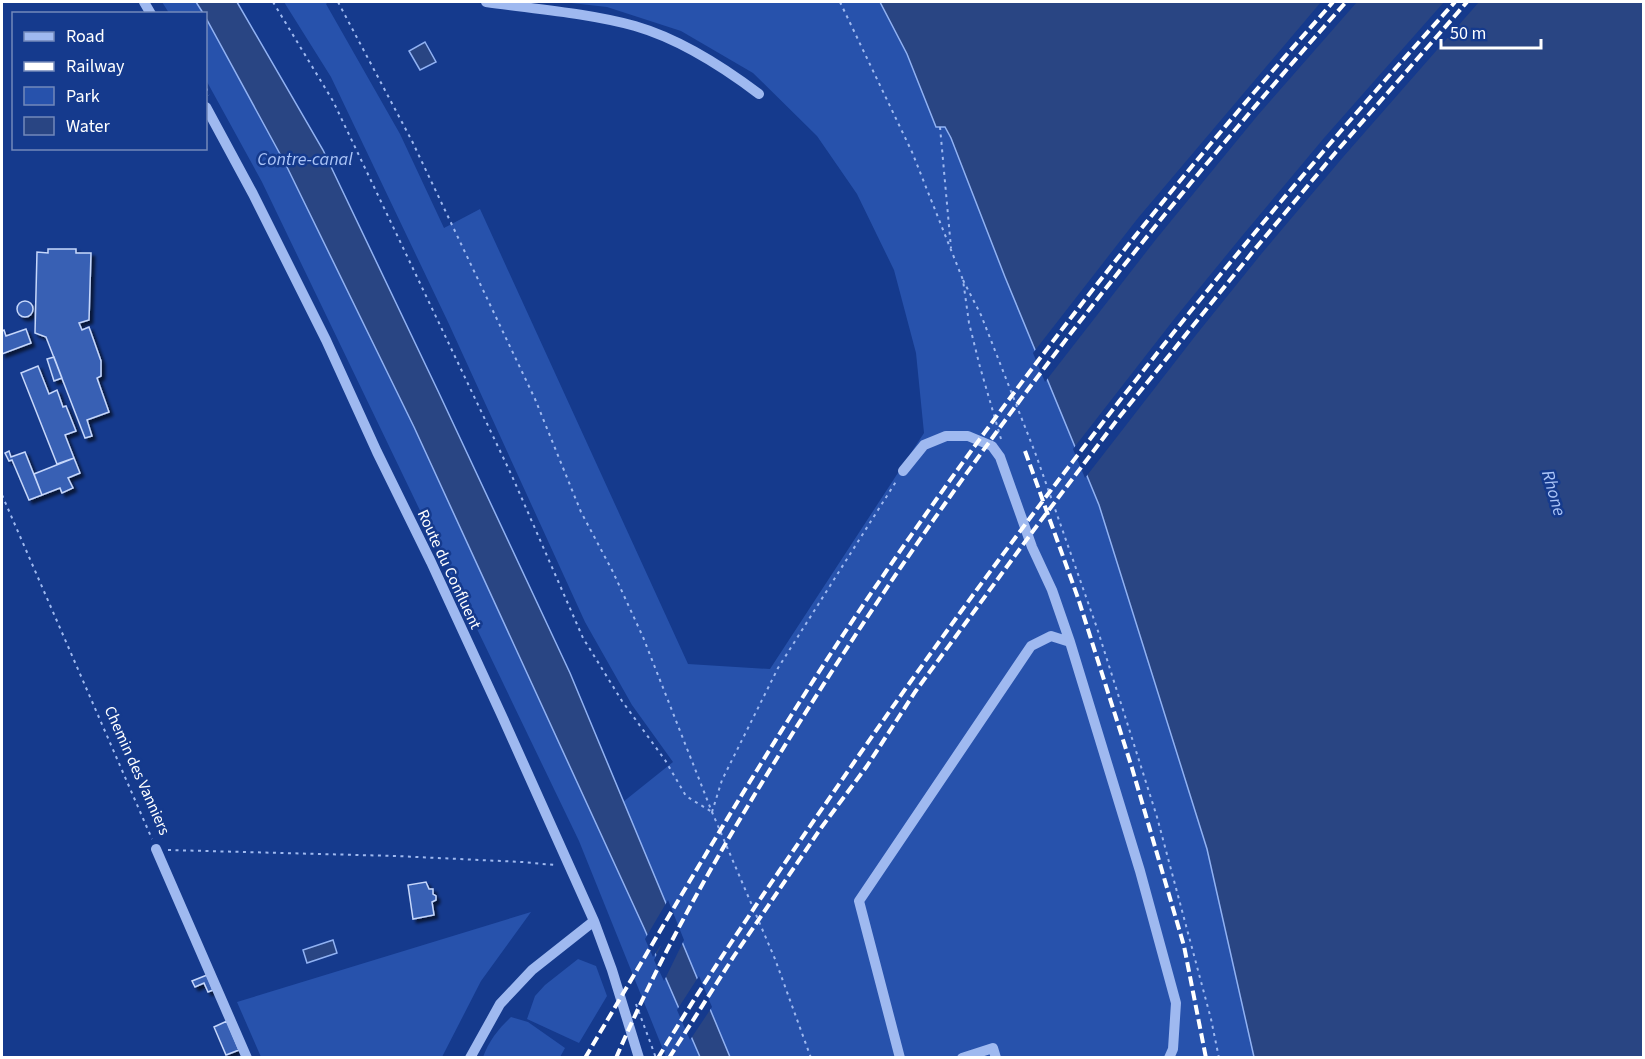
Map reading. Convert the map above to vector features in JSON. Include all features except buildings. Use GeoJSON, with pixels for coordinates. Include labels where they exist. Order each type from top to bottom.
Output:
{"type":"FeatureCollection","features":[{"type":"Feature","properties":{"kind":"street"},"geometry":{"type":"LineString","coordinates":[[486,2],[603,19],[636,27],[678,43],[734,75],[759,94]]}},
{"type":"Feature","properties":{"kind":"street","name":"Route du Confluent"},"geometry":{"type":"LineString","coordinates":[[207,109],[253,194],[326,340],[431,562],[570,867],[594,921],[612,970],[639,1058]]}},
{"type":"Feature","properties":{"kind":"street"},"geometry":{"type":"LineString","coordinates":[[903,471],[924,445],[946,436],[968,436],[992,446],[1000,457],[1032,547],[1052,590],[1070,642],[1140,871],[1176,1002],[1173,1048],[1169,1058]]}},
{"type":"Feature","properties":{"kind":"street"},"geometry":{"type":"LineString","coordinates":[[900,1058],[859,901],[1031,646],[1051,636],[1070,642]]}},
{"type":"Feature","properties":{"kind":"street","name":"Chemin des Vanniers"},"geometry":{"type":"LineString","coordinates":[[156,849],[247,1058]]}},
{"type":"Feature","properties":{"kind":"street"},"geometry":{"type":"LineString","coordinates":[[470,1058],[500,1004],[532,970],[594,921]]}},
{"type":"Feature","properties":{"kind":"street"},"geometry":{"type":"LineString","coordinates":[[962,1058],[993,1048],[996,1058]]}},
{"type":"Feature","properties":{"kind":"path"},"geometry":{"type":"LineString","coordinates":[[273,2],[333,101],[512,476],[583,638],[622,701],[665,760],[686,796],[711,812]]}},
{"type":"Feature","properties":{"kind":"path"},"geometry":{"type":"LineString","coordinates":[[338,2],[412,141],[535,399],[581,512],[613,572],[643,637],[711,812],[775,958],[810,1058]]}},
{"type":"Feature","properties":{"kind":"path"},"geometry":{"type":"LineString","coordinates":[[840,2],[912,152],[963,280],[981,315],[1036,455],[1097,628],[1157,817],[1211,1019],[1219,1058]]}},
{"type":"Feature","properties":{"kind":"path"},"geometry":{"type":"LineString","coordinates":[[940,127],[952,251]]}},
{"type":"Feature","properties":{"kind":"path"},"geometry":{"type":"LineString","coordinates":[[963,280],[969,323],[1001,438],[1000,457]]}},
{"type":"Feature","properties":{"kind":"path"},"geometry":{"type":"LineString","coordinates":[[711,812],[722,780],[778,668],[903,471]]}},
{"type":"Feature","properties":{"kind":"path","name":"Chemin des Vanniers"},"geometry":{"type":"LineString","coordinates":[[2,495],[156,849]]}},
{"type":"Feature","properties":{"kind":"path"},"geometry":{"type":"LineString","coordinates":[[156,849],[522,861],[570,867]]}},
{"type":"Feature","properties":{"kind":"green space"},"geometry":{"type":"Polygon","coordinates":[[[162,2],[196,2],[202,12],[168,12],[162,2]]]}},
{"type":"Feature","properties":{"kind":"green space"},"geometry":{"type":"Polygon","coordinates":[[[284,2],[328,2],[326,4],[400,134],[444,228],[480,209],[688,664],[770,669],[924,433],[916,353],[894,270],[857,194],[817,136],[753,73],[681,31],[607,7],[562,2],[880,2],[951,138],[1005,277],[1099,505],[1207,849],[1254,1057],[730,1057],[623,802],[673,762],[632,705],[585,622],[448,322],[331,77],[284,2]]]}},
{"type":"Feature","properties":{"kind":"green space"},"geometry":{"type":"Polygon","coordinates":[[[207,20],[286,165],[414,427],[644,928],[700,1057],[666,1057],[579,841],[262,182],[207,82],[207,20]]]}},
{"type":"Feature","properties":{"kind":"green space"},"geometry":{"type":"Polygon","coordinates":[[[531,912],[481,981],[442,1057],[261,1057],[237,1002],[531,912]]]}},
{"type":"Feature","properties":{"kind":"green space"},"geometry":{"type":"Polygon","coordinates":[[[578,959],[596,966],[607,996],[579,1043],[527,1019],[535,996],[545,985],[578,959]]]}},
{"type":"Feature","properties":{"kind":"green space"},"geometry":{"type":"Polygon","coordinates":[[[511,1017],[528,1022],[565,1048],[560,1057],[483,1057],[494,1036],[511,1017]]]}},
{"type":"Feature","properties":{"kind":"water","name":"Contre-canal"},"geometry":{"type":"Polygon","coordinates":[[[196,2],[237,2],[323,150],[570,673],[730,1057],[700,1057],[644,928],[414,427],[286,165],[207,20],[207,12],[202,12],[196,2]]]}},
{"type":"Feature","properties":{"kind":"water","name":"Rhone"},"geometry":{"type":"Polygon","coordinates":[[[880,2],[1643,2],[1643,1057],[1254,1057],[1207,849],[1099,505],[1005,277],[951,138],[945,127],[936,127],[907,54],[880,2]]]}},
{"type":"Feature","properties":{"kind":"water"},"geometry":{"type":"Polygon","coordinates":[[[425,42],[436,62],[420,70],[409,51],[425,42]]]}},
{"type":"Feature","properties":{"kind":"water"},"geometry":{"type":"Polygon","coordinates":[[[333,940],[337,953],[307,963],[303,950],[333,940]]]}},
{"type":"Feature","properties":{"kind":"pier"},"geometry":{"type":"Polygon","coordinates":[[[1321,2],[1357,2],[1258,115],[1157,238],[1045,382],[1033,353],[1138,218],[1321,2]]]}},
{"type":"Feature","properties":{"kind":"pier"},"geometry":{"type":"Polygon","coordinates":[[[1444,2],[1479,2],[1262,253],[1085,478],[1073,449],[1242,236],[1324,138],[1444,2]]]}},
{"type":"Feature","properties":{"kind":"pier"},"geometry":{"type":"Polygon","coordinates":[[[668,900],[684,940],[664,981],[654,960],[661,946],[653,957],[645,939],[668,900]]]}},
{"type":"Feature","properties":{"kind":"pier"},"geometry":{"type":"Polygon","coordinates":[[[699,976],[712,1007],[690,1040],[677,1010],[699,976]]]}},
{"type":"Feature","properties":{"kind":"railway"},"geometry":{"type":"LineString","coordinates":[[585,1058],[776,739],[899,552],[1077,310],[1202,154],[1333,2]]}},
{"type":"Feature","properties":{"kind":"railway"},"geometry":{"type":"LineString","coordinates":[[616,1058],[661,962],[710,870],[764,779],[879,599],[1004,422],[1136,250],[1346,2]]}},
{"type":"Feature","properties":{"kind":"railway"},"geometry":{"type":"LineString","coordinates":[[658,1058],[780,869],[926,659],[997,562],[1219,276],[1296,183],[1455,2]]}},
{"type":"Feature","properties":{"kind":"railway"},"geometry":{"type":"LineString","coordinates":[[669,1058],[734,956],[821,828],[867,766],[915,692],[1033,531],[1117,420],[1255,249],[1467,2]]}},
{"type":"Feature","properties":{"kind":"railway"},"geometry":{"type":"LineString","coordinates":[[1025,451],[1078,598],[1132,768],[1184,946],[1206,1058]]}}]}
